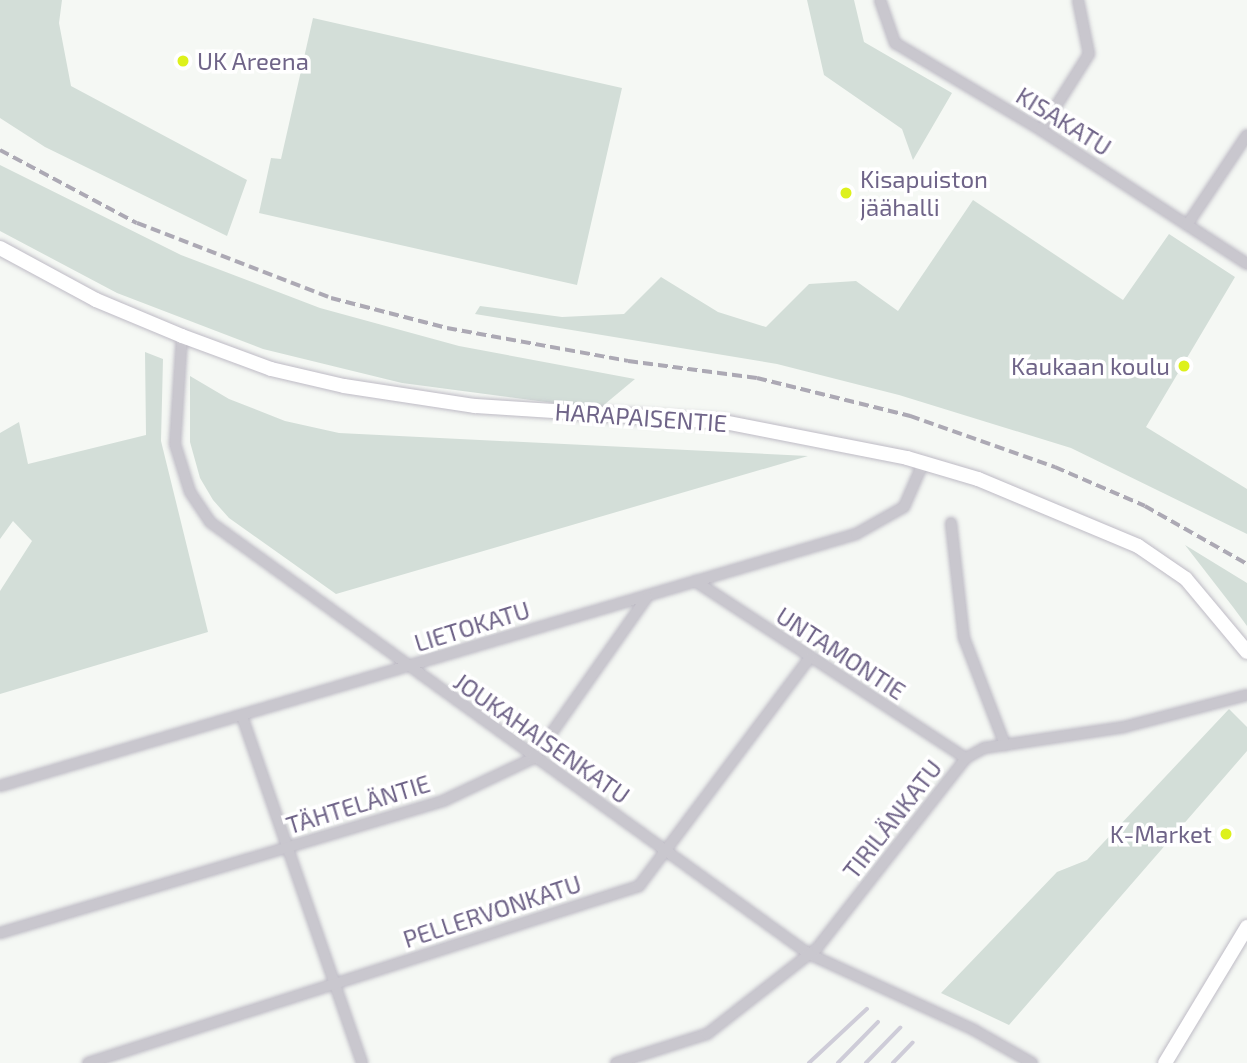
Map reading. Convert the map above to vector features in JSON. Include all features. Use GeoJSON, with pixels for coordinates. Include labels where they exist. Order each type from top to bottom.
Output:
{"type":"FeatureCollection","features":[{"type":"Feature","properties":{"kind":"main road","name":"HARAPAISENTIE"},"geometry":{"type":"LineString","coordinates":[[0,248],[96,300],[271,369],[410,398],[724,422],[923,463],[1045,503],[1138,547],[1186,579],[1247,652]]}},
{"type":"Feature","properties":{"kind":"main road"},"geometry":{"type":"LineString","coordinates":[[1164,1063],[1247,927]]}},
{"type":"Feature","properties":{"kind":"street","name":"KISAKATU"},"geometry":{"type":"LineString","coordinates":[[880,0],[895,43],[1041,130],[1247,264]]}},
{"type":"Feature","properties":{"kind":"street"},"geometry":{"type":"LineString","coordinates":[[1041,130],[1089,54],[1079,0]]}},
{"type":"Feature","properties":{"kind":"street"},"geometry":{"type":"LineString","coordinates":[[1187,225],[1247,135]]}},
{"type":"Feature","properties":{"kind":"street","name":"JOUKAHAISENKATU"},"geometry":{"type":"LineString","coordinates":[[182,336],[175,444],[190,492],[209,522],[406,667],[809,954],[974,1030],[1032,1063]]}},
{"type":"Feature","properties":{"kind":"street","name":"LIETOKATU"},"geometry":{"type":"LineString","coordinates":[[0,786],[647,596],[881,524],[911,498],[923,463]]}},
{"type":"Feature","properties":{"kind":"street"},"geometry":{"type":"LineString","coordinates":[[951,523],[964,638],[1005,745]]}},
{"type":"Feature","properties":{"kind":"street","name":"UNTAMONTIE"},"geometry":{"type":"LineString","coordinates":[[695,581],[809,659],[966,758]]}},
{"type":"Feature","properties":{"kind":"street","name":"TÄHTELÄNTIE"},"geometry":{"type":"LineString","coordinates":[[0,933],[445,800],[534,758],[647,596]]}},
{"type":"Feature","properties":{"kind":"street","name":"PELLERVONKATU"},"geometry":{"type":"LineString","coordinates":[[88,1063],[639,886],[809,659]]}},
{"type":"Feature","properties":{"kind":"street","name":"TIRILÄNKATU"},"geometry":{"type":"LineString","coordinates":[[616,1063],[707,1034],[809,954],[966,758],[984,748],[1124,727],[1247,695]]}},
{"type":"Feature","properties":{"kind":"street"},"geometry":{"type":"LineString","coordinates":[[242,716],[362,1063]]}},
{"type":"Feature","properties":{"kind":"shaded area"},"geometry":{"type":"Polygon","coordinates":[[[0,0],[62,0],[59,23],[71,86],[247,180],[227,236],[45,147],[0,118],[0,0]]]}},
{"type":"Feature","properties":{"kind":"shaded area"},"geometry":{"type":"Polygon","coordinates":[[[807,0],[854,0],[864,42],[952,93],[913,160],[902,129],[824,75],[807,0]]]}},
{"type":"Feature","properties":{"kind":"shaded area"},"geometry":{"type":"Polygon","coordinates":[[[313,18],[622,88],[577,285],[259,213],[271,158],[281,159],[313,18]]]}},
{"type":"Feature","properties":{"kind":"shaded area"},"geometry":{"type":"Polygon","coordinates":[[[0,165],[181,255],[320,308],[459,346],[635,379],[599,409],[402,383],[263,349],[117,293],[0,231],[0,165]]]}},
{"type":"Feature","properties":{"kind":"shaded area"},"geometry":{"type":"Polygon","coordinates":[[[973,200],[1123,300],[1169,234],[1235,277],[1146,427],[1247,489],[1247,534],[1071,448],[899,395],[777,364],[475,314],[480,306],[562,317],[624,314],[661,277],[718,312],[766,327],[809,284],[856,281],[898,311],[973,200]]]}},
{"type":"Feature","properties":{"kind":"shaded area"},"geometry":{"type":"Polygon","coordinates":[[[145,352],[163,359],[161,441],[208,632],[0,694],[0,591],[32,541],[13,521],[0,539],[0,433],[19,422],[28,464],[146,435],[145,352]]]}},
{"type":"Feature","properties":{"kind":"shaded area"},"geometry":{"type":"Polygon","coordinates":[[[190,376],[229,399],[285,421],[339,433],[808,456],[336,594],[229,518],[213,500],[200,478],[190,442],[190,376]]]}},
{"type":"Feature","properties":{"kind":"shaded area"},"geometry":{"type":"Polygon","coordinates":[[[1185,545],[1247,583],[1247,626],[1233,607],[1185,545]]]}},
{"type":"Feature","properties":{"kind":"shaded area"},"geometry":{"type":"Polygon","coordinates":[[[1229,709],[1247,727],[1247,751],[1009,1025],[941,993],[1057,872],[1087,860],[1229,709]]]}},
{"type":"Feature","properties":{"kind":"waterway"},"geometry":{"type":"LineString","coordinates":[[809,1063],[867,1009]]}},
{"type":"Feature","properties":{"kind":"waterway"},"geometry":{"type":"LineString","coordinates":[[838,1063],[878,1022]]}},
{"type":"Feature","properties":{"kind":"waterway"},"geometry":{"type":"LineString","coordinates":[[866,1063],[900,1028]]}},
{"type":"Feature","properties":{"kind":"waterway"},"geometry":{"type":"LineString","coordinates":[[893,1063],[912,1043]]}},
{"type":"Feature","properties":{"kind":"railway"},"geometry":{"type":"LineString","coordinates":[[0,150],[137,223],[331,298],[447,328],[628,361],[757,378],[910,416],[1055,467],[1145,506],[1247,564]]}},
{"type":"Feature","properties":{"kind":"place","name":"UK Areena"},"geometry":{"type":"Point","coordinates":[183,61]}},
{"type":"Feature","properties":{"kind":"place","name":"Kisapuiston jäähalli"},"geometry":{"type":"Point","coordinates":[846,193]}},
{"type":"Feature","properties":{"kind":"place","name":"Kaukaan koulu"},"geometry":{"type":"Point","coordinates":[1184,366]}},
{"type":"Feature","properties":{"kind":"place","name":"K-Market"},"geometry":{"type":"Point","coordinates":[1226,834]}}]}
